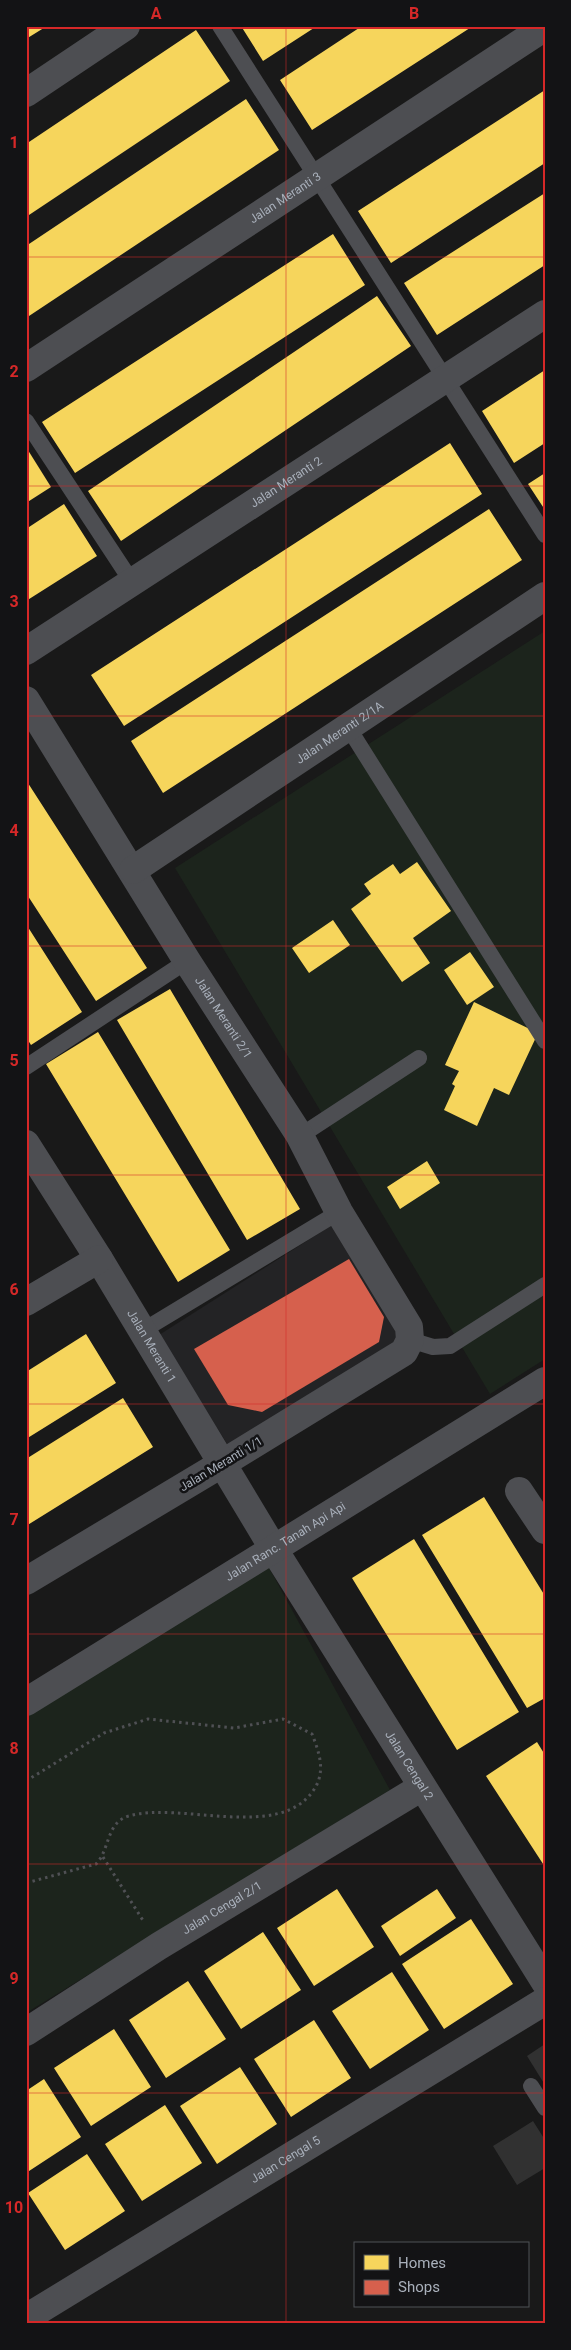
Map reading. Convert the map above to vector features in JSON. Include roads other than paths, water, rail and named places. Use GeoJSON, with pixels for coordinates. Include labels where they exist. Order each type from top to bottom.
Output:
{"type":"FeatureCollection","features":[{"type":"Feature","properties":{"kind":"street"},"geometry":{"type":"LineString","coordinates":[[26,93],[126,26]]}},
{"type":"Feature","properties":{"kind":"street","name":"Jalan Meranti 3"},"geometry":{"type":"LineString","coordinates":[[26,368],[545,27]]}},
{"type":"Feature","properties":{"kind":"street","name":"Jalan Meranti 2"},"geometry":{"type":"LineString","coordinates":[[26,651],[545,314]]}},
{"type":"Feature","properties":{"kind":"street","name":"Jalan Meranti 2/1A"},"geometry":{"type":"LineString","coordinates":[[133,870],[545,596]]}},
{"type":"Feature","properties":{"kind":"street","name":"Jalan Meranti 2/1"},"geometry":{"type":"LineString","coordinates":[[26,700],[133,870],[187,961],[300,1136],[339,1212],[409,1327],[410,1340]]}},
{"type":"Feature","properties":{"kind":"street","name":"Jalan Meranti 1"},"geometry":{"type":"LineString","coordinates":[[26,1144],[99,1259],[273,1548]]}},
{"type":"Feature","properties":{"kind":"street"},"geometry":{"type":"LineString","coordinates":[[26,1302],[99,1259]]}},
{"type":"Feature","properties":{"kind":"street","name":"Jalan Meranti 1/1"},"geometry":{"type":"LineString","coordinates":[[26,1581],[404,1352],[410,1340]]}},
{"type":"Feature","properties":{"kind":"street","name":"Jalan Ranc. Tanah Api Api"},"geometry":{"type":"LineString","coordinates":[[26,1702],[545,1381]]}},
{"type":"Feature","properties":{"kind":"street"},"geometry":{"type":"LineString","coordinates":[[519,1491],[545,1530]]}},
{"type":"Feature","properties":{"kind":"street","name":"Jalan Cengal 2"},"geometry":{"type":"LineString","coordinates":[[273,1548],[545,1982]]}},
{"type":"Feature","properties":{"kind":"street","name":"Jalan Cengal 2/1"},"geometry":{"type":"LineString","coordinates":[[26,2032],[159,1946],[422,1788]]}},
{"type":"Feature","properties":{"kind":"street","name":"Jalan Cengal 5"},"geometry":{"type":"LineString","coordinates":[[26,2318],[545,2001]]}},
{"type":"Feature","properties":{"kind":"lane"},"geometry":{"type":"LineString","coordinates":[[220,26],[545,535]]}},
{"type":"Feature","properties":{"kind":"lane"},"geometry":{"type":"LineString","coordinates":[[26,421],[132,582]]}},
{"type":"Feature","properties":{"kind":"lane"},"geometry":{"type":"LineString","coordinates":[[348,727],[545,1041]]}},
{"type":"Feature","properties":{"kind":"lane"},"geometry":{"type":"LineString","coordinates":[[26,1067],[187,961]]}},
{"type":"Feature","properties":{"kind":"lane"},"geometry":{"type":"LineString","coordinates":[[300,1136],[420,1058]]}},
{"type":"Feature","properties":{"kind":"lane"},"geometry":{"type":"LineString","coordinates":[[142,1331],[339,1212]]}},
{"type":"Feature","properties":{"kind":"lane"},"geometry":{"type":"LineString","coordinates":[[410,1340],[433,1347],[450,1346],[545,1285]]}},
{"type":"Feature","properties":{"kind":"lane"},"geometry":{"type":"LineString","coordinates":[[531,2086],[545,2108]]}}]}
